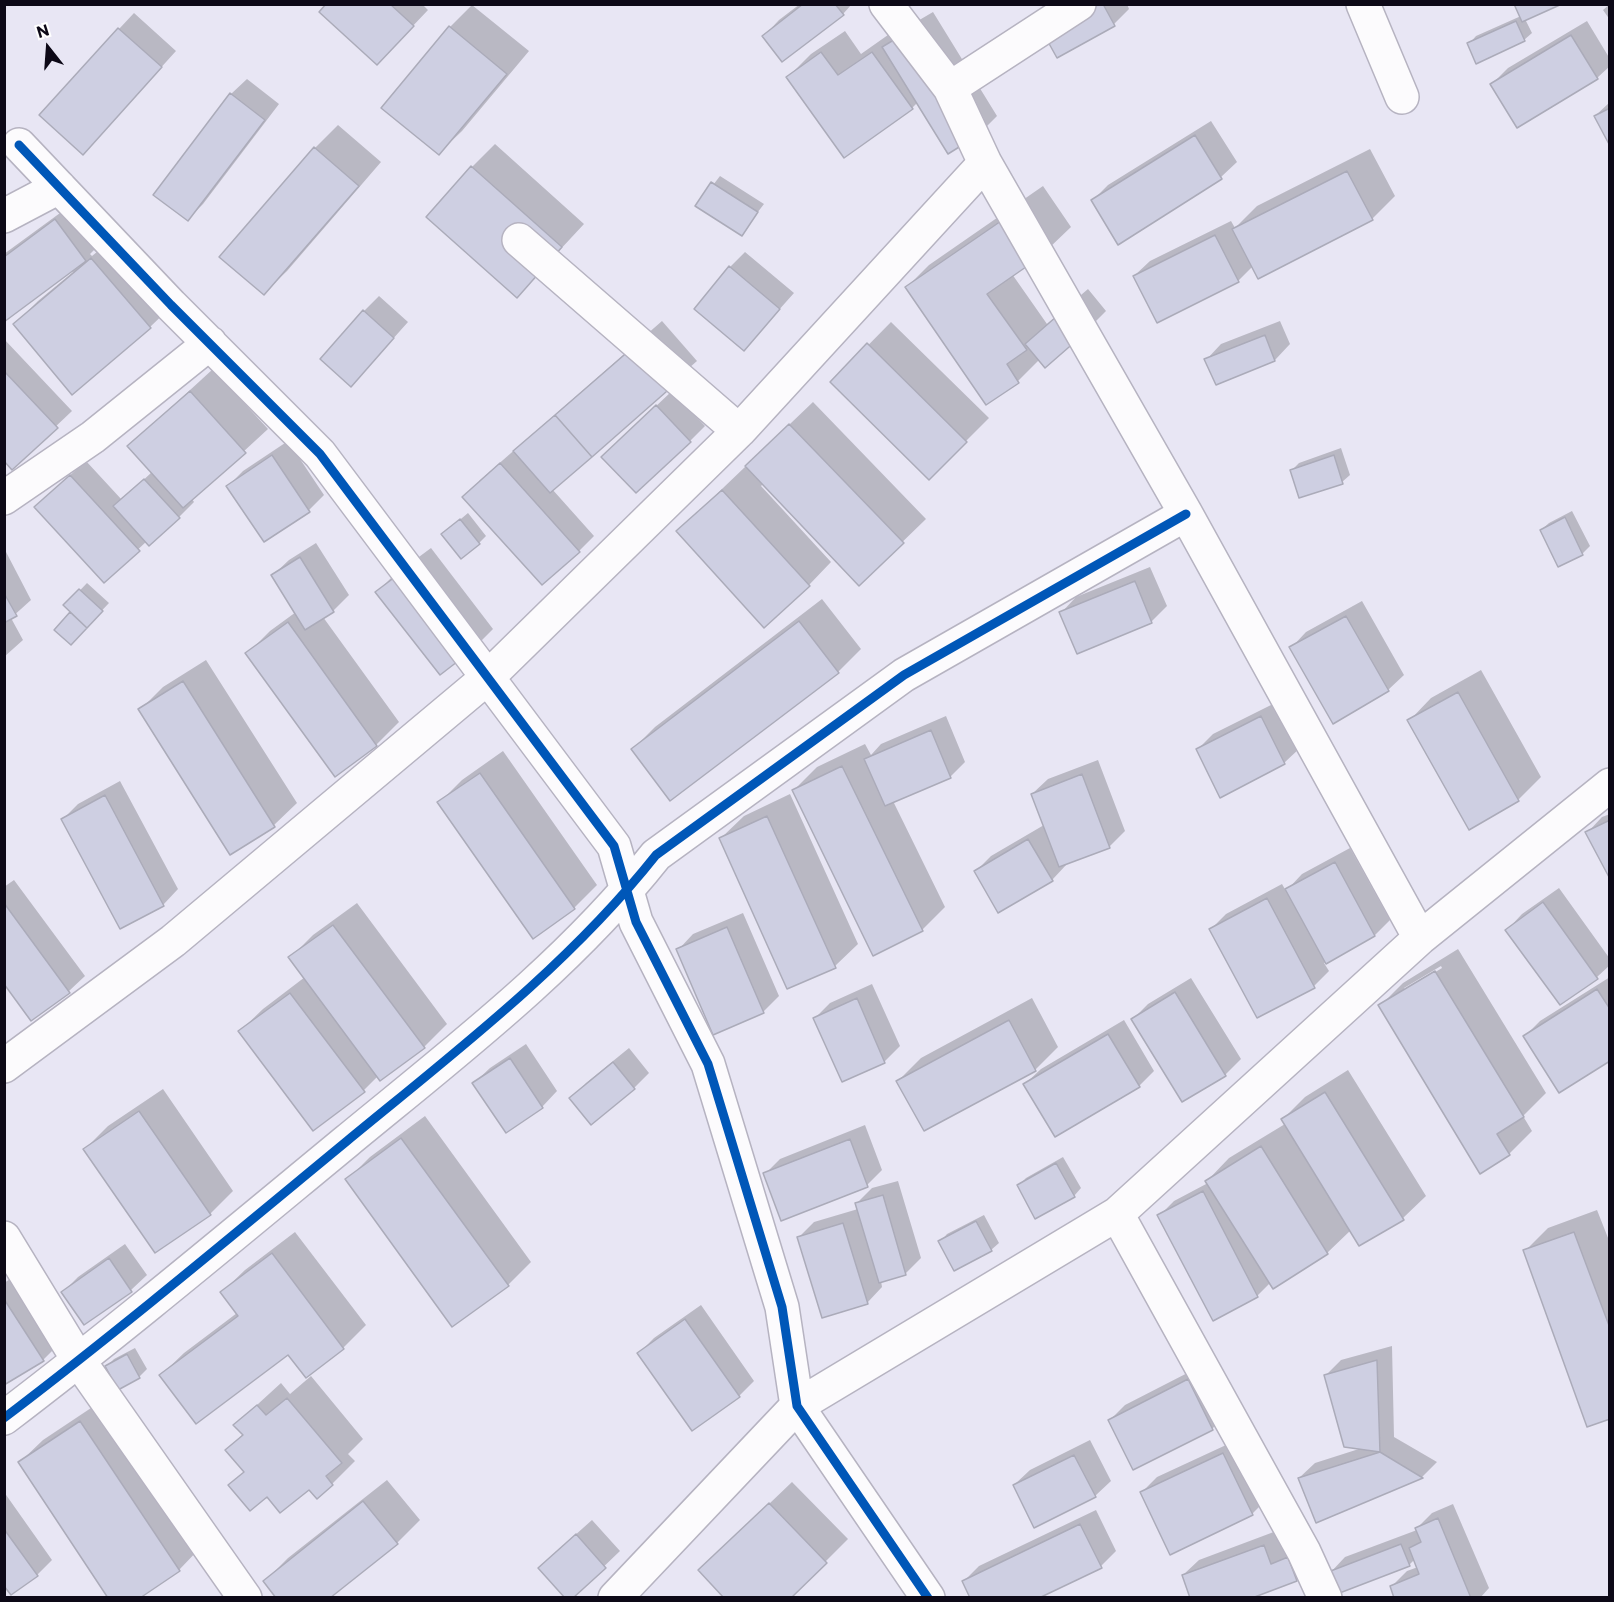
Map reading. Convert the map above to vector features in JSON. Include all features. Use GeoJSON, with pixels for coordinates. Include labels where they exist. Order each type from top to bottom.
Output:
{"type":"FeatureCollection","features":[{"type":"Feature","properties":{"kind":"street"},"geometry":{"type":"LineString","coordinates":[[886,4],[950,88],[986,163],[1186,514],[1420,938]]}},
{"type":"Feature","properties":{"kind":"street"},"geometry":{"type":"LineString","coordinates":[[950,88],[1079,4]]}},
{"type":"Feature","properties":{"kind":"street"},"geometry":{"type":"LineString","coordinates":[[1363,4],[1402,97]]}},
{"type":"Feature","properties":{"kind":"street"},"geometry":{"type":"LineString","coordinates":[[19,145],[320,454],[614,846],[636,922],[708,1064],[782,1307],[796,1406],[928,1598]]}},
{"type":"Feature","properties":{"kind":"street"},"geometry":{"type":"LineString","coordinates":[[4,1066],[173,941],[488,678],[739,431],[986,163]]}},
{"type":"Feature","properties":{"kind":"street"},"geometry":{"type":"LineString","coordinates":[[4,216],[59,187]]}},
{"type":"Feature","properties":{"kind":"street"},"geometry":{"type":"LineString","coordinates":[[519,240],[739,431]]}},
{"type":"Feature","properties":{"kind":"street"},"geometry":{"type":"LineString","coordinates":[[4,498],[93,437],[210,343]]}},
{"type":"Feature","properties":{"kind":"street"},"geometry":{"type":"LineString","coordinates":[[4,1418],[79,1361],[513,1004],[627,892],[656,855],[904,675],[1186,514]]}},
{"type":"Feature","properties":{"kind":"street"},"geometry":{"type":"LineString","coordinates":[[615,1598],[796,1406],[1117,1214],[1420,938],[1610,785]]}},
{"type":"Feature","properties":{"kind":"street"},"geometry":{"type":"LineString","coordinates":[[1117,1214],[1304,1552],[1325,1598]]}},
{"type":"Feature","properties":{"kind":"street"},"geometry":{"type":"LineString","coordinates":[[4,1238],[79,1361],[245,1598]]}},
{"type":"Feature","properties":{"kind":"building"},"geometry":{"type":"Polygon","coordinates":[[[326,4],[390,4],[414,26],[377,65],[319,12],[326,4]]]}},
{"type":"Feature","properties":{"kind":"building"},"geometry":{"type":"Polygon","coordinates":[[[803,4],[835,4],[844,15],[782,62],[762,36],[803,4]]]}},
{"type":"Feature","properties":{"kind":"building"},"geometry":{"type":"Polygon","coordinates":[[[1084,4],[1103,4],[1115,26],[1057,58],[1041,29],[1084,4]]]}},
{"type":"Feature","properties":{"kind":"building"},"geometry":{"type":"Polygon","coordinates":[[[1514,4],[1562,4],[1522,22],[1514,4]]]}},
{"type":"Feature","properties":{"kind":"building"},"geometry":{"type":"Polygon","coordinates":[[[1516,21],[1525,41],[1476,64],[1467,43],[1516,21]]]}},
{"type":"Feature","properties":{"kind":"building"},"geometry":{"type":"Polygon","coordinates":[[[449,26],[507,74],[439,155],[381,108],[449,26]]]}},
{"type":"Feature","properties":{"kind":"building"},"geometry":{"type":"Polygon","coordinates":[[[917,26],[983,132],[948,154],[882,47],[917,26]]]}},
{"type":"Feature","properties":{"kind":"building"},"geometry":{"type":"Polygon","coordinates":[[[118,28],[162,67],[83,155],[39,115],[118,28]]]}},
{"type":"Feature","properties":{"kind":"building"},"geometry":{"type":"Polygon","coordinates":[[[1571,35],[1598,79],[1517,128],[1490,84],[1571,35]]]}},
{"type":"Feature","properties":{"kind":"building"},"geometry":{"type":"Polygon","coordinates":[[[821,52],[838,75],[872,52],[913,109],[844,158],[786,77],[821,52]]]}},
{"type":"Feature","properties":{"kind":"building"},"geometry":{"type":"Polygon","coordinates":[[[230,93],[265,120],[188,221],[153,195],[230,93]]]}},
{"type":"Feature","properties":{"kind":"building"},"geometry":{"type":"Polygon","coordinates":[[[1610,108],[1610,146],[1594,116],[1610,108]]]}},
{"type":"Feature","properties":{"kind":"building"},"geometry":{"type":"Polygon","coordinates":[[[1195,135],[1222,179],[1118,245],[1091,200],[1195,135]]]}},
{"type":"Feature","properties":{"kind":"building"},"geometry":{"type":"Polygon","coordinates":[[[314,147],[359,186],[264,295],[219,257],[314,147]]]}},
{"type":"Feature","properties":{"kind":"building"},"geometry":{"type":"Polygon","coordinates":[[[471,166],[562,247],[517,298],[426,217],[471,166]]]}},
{"type":"Feature","properties":{"kind":"building"},"geometry":{"type":"Polygon","coordinates":[[[1347,171],[1373,220],[1258,279],[1232,229],[1347,171]]]}},
{"type":"Feature","properties":{"kind":"building"},"geometry":{"type":"Polygon","coordinates":[[[711,182],[758,212],[742,236],[695,206],[711,182]]]}},
{"type":"Feature","properties":{"kind":"building"},"geometry":{"type":"Polygon","coordinates":[[[1020,208],[1049,251],[987,294],[1027,350],[1007,364],[1019,383],[986,405],[905,287],[1020,208]]]}},
{"type":"Feature","properties":{"kind":"building"},"geometry":{"type":"Polygon","coordinates":[[[55,219],[86,261],[4,322],[4,257],[55,219]]]}},
{"type":"Feature","properties":{"kind":"building"},"geometry":{"type":"Polygon","coordinates":[[[1215,235],[1239,282],[1157,323],[1133,276],[1215,235]]]}},
{"type":"Feature","properties":{"kind":"building"},"geometry":{"type":"Polygon","coordinates":[[[91,258],[151,328],[72,395],[13,324],[91,258]]]}},
{"type":"Feature","properties":{"kind":"building"},"geometry":{"type":"Polygon","coordinates":[[[729,266],[780,309],[744,351],[694,309],[729,266]]]}},
{"type":"Feature","properties":{"kind":"building"},"geometry":{"type":"Polygon","coordinates":[[[1072,303],[1092,327],[1045,368],[1025,344],[1072,303]]]}},
{"type":"Feature","properties":{"kind":"building"},"geometry":{"type":"Polygon","coordinates":[[[363,310],[394,338],[351,387],[320,359],[363,310]]]}},
{"type":"Feature","properties":{"kind":"building"},"geometry":{"type":"Polygon","coordinates":[[[1265,335],[1275,361],[1216,385],[1204,359],[1265,335]]]}},
{"type":"Feature","properties":{"kind":"building"},"geometry":{"type":"Polygon","coordinates":[[[646,336],[683,377],[592,457],[555,415],[646,336]]]}},
{"type":"Feature","properties":{"kind":"building"},"geometry":{"type":"Polygon","coordinates":[[[867,343],[967,442],[929,480],[830,382],[867,343]]]}},
{"type":"Feature","properties":{"kind":"building"},"geometry":{"type":"Polygon","coordinates":[[[4,371],[58,428],[12,470],[4,461],[4,371]]]}},
{"type":"Feature","properties":{"kind":"building"},"geometry":{"type":"Polygon","coordinates":[[[190,391],[246,453],[183,508],[127,446],[190,391]]]}},
{"type":"Feature","properties":{"kind":"building"},"geometry":{"type":"Polygon","coordinates":[[[656,405],[691,442],[636,493],[601,457],[656,405]]]}},
{"type":"Feature","properties":{"kind":"building"},"geometry":{"type":"Polygon","coordinates":[[[555,415],[592,457],[550,493],[513,451],[555,415]]]}},
{"type":"Feature","properties":{"kind":"building"},"geometry":{"type":"Polygon","coordinates":[[[789,424],[904,543],[859,586],[745,466],[789,424]]]}},
{"type":"Feature","properties":{"kind":"building"},"geometry":{"type":"Polygon","coordinates":[[[272,455],[310,512],[264,542],[226,486],[272,455]]]}},
{"type":"Feature","properties":{"kind":"building"},"geometry":{"type":"Polygon","coordinates":[[[1334,455],[1343,484],[1299,498],[1290,470],[1334,455]]]}},
{"type":"Feature","properties":{"kind":"building"},"geometry":{"type":"Polygon","coordinates":[[[500,463],[580,552],[542,585],[462,497],[500,463]]]}},
{"type":"Feature","properties":{"kind":"building"},"geometry":{"type":"Polygon","coordinates":[[[70,475],[140,551],[104,583],[34,507],[70,475]]]}},
{"type":"Feature","properties":{"kind":"building"},"geometry":{"type":"Polygon","coordinates":[[[144,479],[180,518],[149,546],[113,506],[144,479]]]}},
{"type":"Feature","properties":{"kind":"building"},"geometry":{"type":"Polygon","coordinates":[[[722,490],[810,586],[764,628],[676,531],[722,490]]]}},
{"type":"Feature","properties":{"kind":"building"},"geometry":{"type":"Polygon","coordinates":[[[1565,517],[1583,555],[1558,567],[1540,530],[1565,517]]]}},
{"type":"Feature","properties":{"kind":"building"},"geometry":{"type":"Polygon","coordinates":[[[460,519],[480,544],[461,559],[441,534],[460,519]]]}},
{"type":"Feature","properties":{"kind":"building"},"geometry":{"type":"Polygon","coordinates":[[[300,557],[334,612],[305,630],[271,575],[300,557]]]}},
{"type":"Feature","properties":{"kind":"building"},"geometry":{"type":"Polygon","coordinates":[[[415,562],[479,645],[440,675],[375,592],[415,562]]]}},
{"type":"Feature","properties":{"kind":"building"},"geometry":{"type":"Polygon","coordinates":[[[1135,581],[1152,623],[1077,654],[1059,612],[1135,581]]]}},
{"type":"Feature","properties":{"kind":"building"},"geometry":{"type":"Polygon","coordinates":[[[79,589],[103,611],[87,628],[63,605],[79,589]]]}},
{"type":"Feature","properties":{"kind":"building"},"geometry":{"type":"Polygon","coordinates":[[[4,593],[17,616],[4,623],[4,593]]]}},
{"type":"Feature","properties":{"kind":"building"},"geometry":{"type":"Polygon","coordinates":[[[70,612],[87,628],[71,645],[54,630],[70,612]]]}},
{"type":"Feature","properties":{"kind":"building"},"geometry":{"type":"Polygon","coordinates":[[[1346,616],[1389,691],[1333,724],[1289,647],[1346,616]]]}},
{"type":"Feature","properties":{"kind":"building"},"geometry":{"type":"Polygon","coordinates":[[[799,621],[839,673],[670,801],[631,749],[799,621]]]}},
{"type":"Feature","properties":{"kind":"building"},"geometry":{"type":"Polygon","coordinates":[[[288,622],[377,746],[335,777],[245,653],[288,622]]]}},
{"type":"Feature","properties":{"kind":"building"},"geometry":{"type":"Polygon","coordinates":[[[183,681],[275,827],[230,855],[138,709],[183,681]]]}},
{"type":"Feature","properties":{"kind":"building"},"geometry":{"type":"Polygon","coordinates":[[[1458,692],[1519,801],[1469,830],[1407,720],[1458,692]]]}},
{"type":"Feature","properties":{"kind":"building"},"geometry":{"type":"Polygon","coordinates":[[[1261,716],[1285,764],[1220,798],[1196,749],[1261,716]]]}},
{"type":"Feature","properties":{"kind":"building"},"geometry":{"type":"Polygon","coordinates":[[[931,730],[951,778],[885,806],[864,759],[931,730]]]}},
{"type":"Feature","properties":{"kind":"building"},"geometry":{"type":"Polygon","coordinates":[[[842,766],[923,931],[873,956],[792,790],[842,766]]]}},
{"type":"Feature","properties":{"kind":"building"},"geometry":{"type":"Polygon","coordinates":[[[480,773],[575,909],[533,939],[437,802],[480,773]]]}},
{"type":"Feature","properties":{"kind":"building"},"geometry":{"type":"Polygon","coordinates":[[[1082,774],[1110,848],[1059,867],[1031,794],[1082,774]]]}},
{"type":"Feature","properties":{"kind":"building"},"geometry":{"type":"Polygon","coordinates":[[[105,795],[164,906],[120,929],[61,819],[105,795]]]}},
{"type":"Feature","properties":{"kind":"building"},"geometry":{"type":"Polygon","coordinates":[[[767,816],[836,968],[787,989],[719,838],[767,816]]]}},
{"type":"Feature","properties":{"kind":"building"},"geometry":{"type":"Polygon","coordinates":[[[1610,820],[1610,879],[1585,832],[1610,820]]]}},
{"type":"Feature","properties":{"kind":"building"},"geometry":{"type":"Polygon","coordinates":[[[1028,839],[1053,881],[998,913],[974,871],[1028,839]]]}},
{"type":"Feature","properties":{"kind":"building"},"geometry":{"type":"Polygon","coordinates":[[[1335,862],[1375,936],[1326,964],[1285,889],[1335,862]]]}},
{"type":"Feature","properties":{"kind":"building"},"geometry":{"type":"Polygon","coordinates":[[[1267,898],[1315,988],[1257,1018],[1209,929],[1267,898]]]}},
{"type":"Feature","properties":{"kind":"building"},"geometry":{"type":"Polygon","coordinates":[[[1543,902],[1598,979],[1560,1005],[1505,930],[1543,902]]]}},
{"type":"Feature","properties":{"kind":"building"},"geometry":{"type":"Polygon","coordinates":[[[4,903],[70,993],[31,1021],[4,984],[4,903]]]}},
{"type":"Feature","properties":{"kind":"building"},"geometry":{"type":"Polygon","coordinates":[[[333,925],[425,1048],[380,1081],[288,957],[333,925]]]}},
{"type":"Feature","properties":{"kind":"building"},"geometry":{"type":"Polygon","coordinates":[[[727,927],[764,1013],[713,1035],[676,949],[727,927]]]}},
{"type":"Feature","properties":{"kind":"building"},"geometry":{"type":"Polygon","coordinates":[[[1435,971],[1524,1117],[1497,1134],[1510,1155],[1480,1174],[1378,1005],[1435,971]]]}},
{"type":"Feature","properties":{"kind":"building"},"geometry":{"type":"Polygon","coordinates":[[[1597,989],[1610,1009],[1610,1061],[1559,1093],[1523,1036],[1597,989]]]}},
{"type":"Feature","properties":{"kind":"building"},"geometry":{"type":"Polygon","coordinates":[[[1175,992],[1226,1076],[1182,1102],[1131,1019],[1175,992]]]}},
{"type":"Feature","properties":{"kind":"building"},"geometry":{"type":"Polygon","coordinates":[[[290,993],[365,1092],[313,1131],[238,1031],[290,993]]]}},
{"type":"Feature","properties":{"kind":"building"},"geometry":{"type":"Polygon","coordinates":[[[857,998],[885,1063],[842,1082],[813,1018],[857,998]]]}},
{"type":"Feature","properties":{"kind":"building"},"geometry":{"type":"Polygon","coordinates":[[[1009,1020],[1036,1071],[924,1131],[896,1081],[1009,1020]]]}},
{"type":"Feature","properties":{"kind":"building"},"geometry":{"type":"Polygon","coordinates":[[[1108,1034],[1140,1087],[1055,1137],[1023,1084],[1108,1034]]]}},
{"type":"Feature","properties":{"kind":"building"},"geometry":{"type":"Polygon","coordinates":[[[510,1058],[543,1108],[506,1133],[472,1083],[510,1058]]]}},
{"type":"Feature","properties":{"kind":"building"},"geometry":{"type":"Polygon","coordinates":[[[613,1062],[635,1089],[591,1125],[569,1098],[613,1062]]]}},
{"type":"Feature","properties":{"kind":"building"},"geometry":{"type":"Polygon","coordinates":[[[1325,1092],[1404,1220],[1359,1246],[1281,1119],[1325,1092]]]}},
{"type":"Feature","properties":{"kind":"building"},"geometry":{"type":"Polygon","coordinates":[[[139,1111],[211,1215],[155,1253],[83,1149],[139,1111]]]}},
{"type":"Feature","properties":{"kind":"building"},"geometry":{"type":"Polygon","coordinates":[[[401,1138],[509,1286],[452,1327],[345,1179],[401,1138]]]}},
{"type":"Feature","properties":{"kind":"building"},"geometry":{"type":"Polygon","coordinates":[[[850,1139],[868,1187],[781,1221],[763,1173],[850,1139]]]}},
{"type":"Feature","properties":{"kind":"building"},"geometry":{"type":"Polygon","coordinates":[[[1261,1146],[1328,1254],[1273,1289],[1205,1181],[1261,1146]]]}},
{"type":"Feature","properties":{"kind":"building"},"geometry":{"type":"Polygon","coordinates":[[[1056,1163],[1075,1197],[1035,1219],[1017,1185],[1056,1163]]]}},
{"type":"Feature","properties":{"kind":"building"},"geometry":{"type":"Polygon","coordinates":[[[1203,1191],[1258,1297],[1213,1321],[1157,1215],[1203,1191]]]}},
{"type":"Feature","properties":{"kind":"building"},"geometry":{"type":"Polygon","coordinates":[[[883,1195],[906,1275],[879,1283],[855,1203],[883,1195]]]}},
{"type":"Feature","properties":{"kind":"building"},"geometry":{"type":"Polygon","coordinates":[[[976,1221],[992,1251],[954,1271],[938,1241],[976,1221]]]}},
{"type":"Feature","properties":{"kind":"building"},"geometry":{"type":"Polygon","coordinates":[[[843,1223],[868,1304],[822,1318],[797,1237],[843,1223]]]}},
{"type":"Feature","properties":{"kind":"building"},"geometry":{"type":"Polygon","coordinates":[[[1574,1232],[1610,1328],[1610,1419],[1587,1427],[1523,1250],[1574,1232]]]}},
{"type":"Feature","properties":{"kind":"building"},"geometry":{"type":"Polygon","coordinates":[[[272,1253],[344,1349],[306,1378],[288,1355],[196,1424],[159,1375],[238,1316],[220,1292],[272,1253]]]}},
{"type":"Feature","properties":{"kind":"building"},"geometry":{"type":"Polygon","coordinates":[[[109,1258],[132,1292],[84,1325],[61,1292],[109,1258]]]}},
{"type":"Feature","properties":{"kind":"building"},"geometry":{"type":"Polygon","coordinates":[[[4,1299],[44,1361],[4,1385],[4,1299]]]}},
{"type":"Feature","properties":{"kind":"building"},"geometry":{"type":"Polygon","coordinates":[[[685,1319],[740,1397],[692,1431],[637,1353],[685,1319]]]}},
{"type":"Feature","properties":{"kind":"building"},"geometry":{"type":"Polygon","coordinates":[[[127,1354],[140,1378],[118,1390],[105,1366],[127,1354]]]}},
{"type":"Feature","properties":{"kind":"building"},"geometry":{"type":"Polygon","coordinates":[[[1377,1360],[1380,1452],[1344,1447],[1324,1375],[1377,1360]]]}},
{"type":"Feature","properties":{"kind":"building"},"geometry":{"type":"Polygon","coordinates":[[[1188,1379],[1213,1430],[1133,1470],[1108,1420],[1188,1379]]]}},
{"type":"Feature","properties":{"kind":"building"},"geometry":{"type":"Polygon","coordinates":[[[287,1398],[342,1463],[326,1476],[333,1485],[317,1499],[309,1490],[280,1513],[267,1497],[250,1511],[228,1485],[244,1472],[225,1450],[243,1435],[233,1425],[257,1405],[266,1415],[287,1398]]]}},
{"type":"Feature","properties":{"kind":"building"},"geometry":{"type":"Polygon","coordinates":[[[80,1421],[180,1571],[140,1598],[108,1598],[18,1462],[80,1421]]]}},
{"type":"Feature","properties":{"kind":"building"},"geometry":{"type":"Polygon","coordinates":[[[1380,1452],[1423,1478],[1316,1523],[1298,1478],[1380,1452]]]}},
{"type":"Feature","properties":{"kind":"building"},"geometry":{"type":"Polygon","coordinates":[[[1223,1453],[1253,1515],[1170,1555],[1140,1492],[1223,1453]]]}},
{"type":"Feature","properties":{"kind":"building"},"geometry":{"type":"Polygon","coordinates":[[[1074,1455],[1096,1497],[1034,1528],[1013,1485],[1074,1455]]]}},
{"type":"Feature","properties":{"kind":"building"},"geometry":{"type":"Polygon","coordinates":[[[363,1501],[398,1544],[330,1598],[276,1598],[263,1581],[363,1501]]]}},
{"type":"Feature","properties":{"kind":"building"},"geometry":{"type":"Polygon","coordinates":[[[769,1503],[827,1563],[791,1598],[724,1598],[698,1570],[769,1503]]]}},
{"type":"Feature","properties":{"kind":"building"},"geometry":{"type":"Polygon","coordinates":[[[1438,1518],[1471,1598],[1394,1598],[1390,1586],[1419,1574],[1409,1548],[1421,1542],[1415,1528],[1438,1518]]]}},
{"type":"Feature","properties":{"kind":"building"},"geometry":{"type":"Polygon","coordinates":[[[1080,1524],[1102,1568],[1039,1598],[970,1598],[962,1581],[1080,1524]]]}},
{"type":"Feature","properties":{"kind":"building"},"geometry":{"type":"Polygon","coordinates":[[[4,1529],[38,1576],[11,1595],[4,1586],[4,1529]]]}},
{"type":"Feature","properties":{"kind":"building"},"geometry":{"type":"Polygon","coordinates":[[[576,1534],[606,1568],[573,1598],[565,1598],[538,1568],[576,1534]]]}},
{"type":"Feature","properties":{"kind":"building"},"geometry":{"type":"Polygon","coordinates":[[[1401,1544],[1410,1566],[1337,1594],[1328,1572],[1401,1544]]]}},
{"type":"Feature","properties":{"kind":"building"},"geometry":{"type":"Polygon","coordinates":[[[1264,1545],[1271,1564],[1288,1557],[1297,1581],[1252,1598],[1190,1598],[1182,1575],[1264,1545]]]}},
{"type":"Feature","properties":{"kind":"cycle path"},"geometry":{"type":"LineString","coordinates":[[19,145],[171,305],[320,454],[614,846],[636,922],[708,1064],[782,1307],[797,1406],[928,1598]]}},
{"type":"Feature","properties":{"kind":"cycle path"},"geometry":{"type":"LineString","coordinates":[[4,1418],[177,1281],[469,1041],[586,934],[656,855],[904,675],[1186,514]]}}]}
